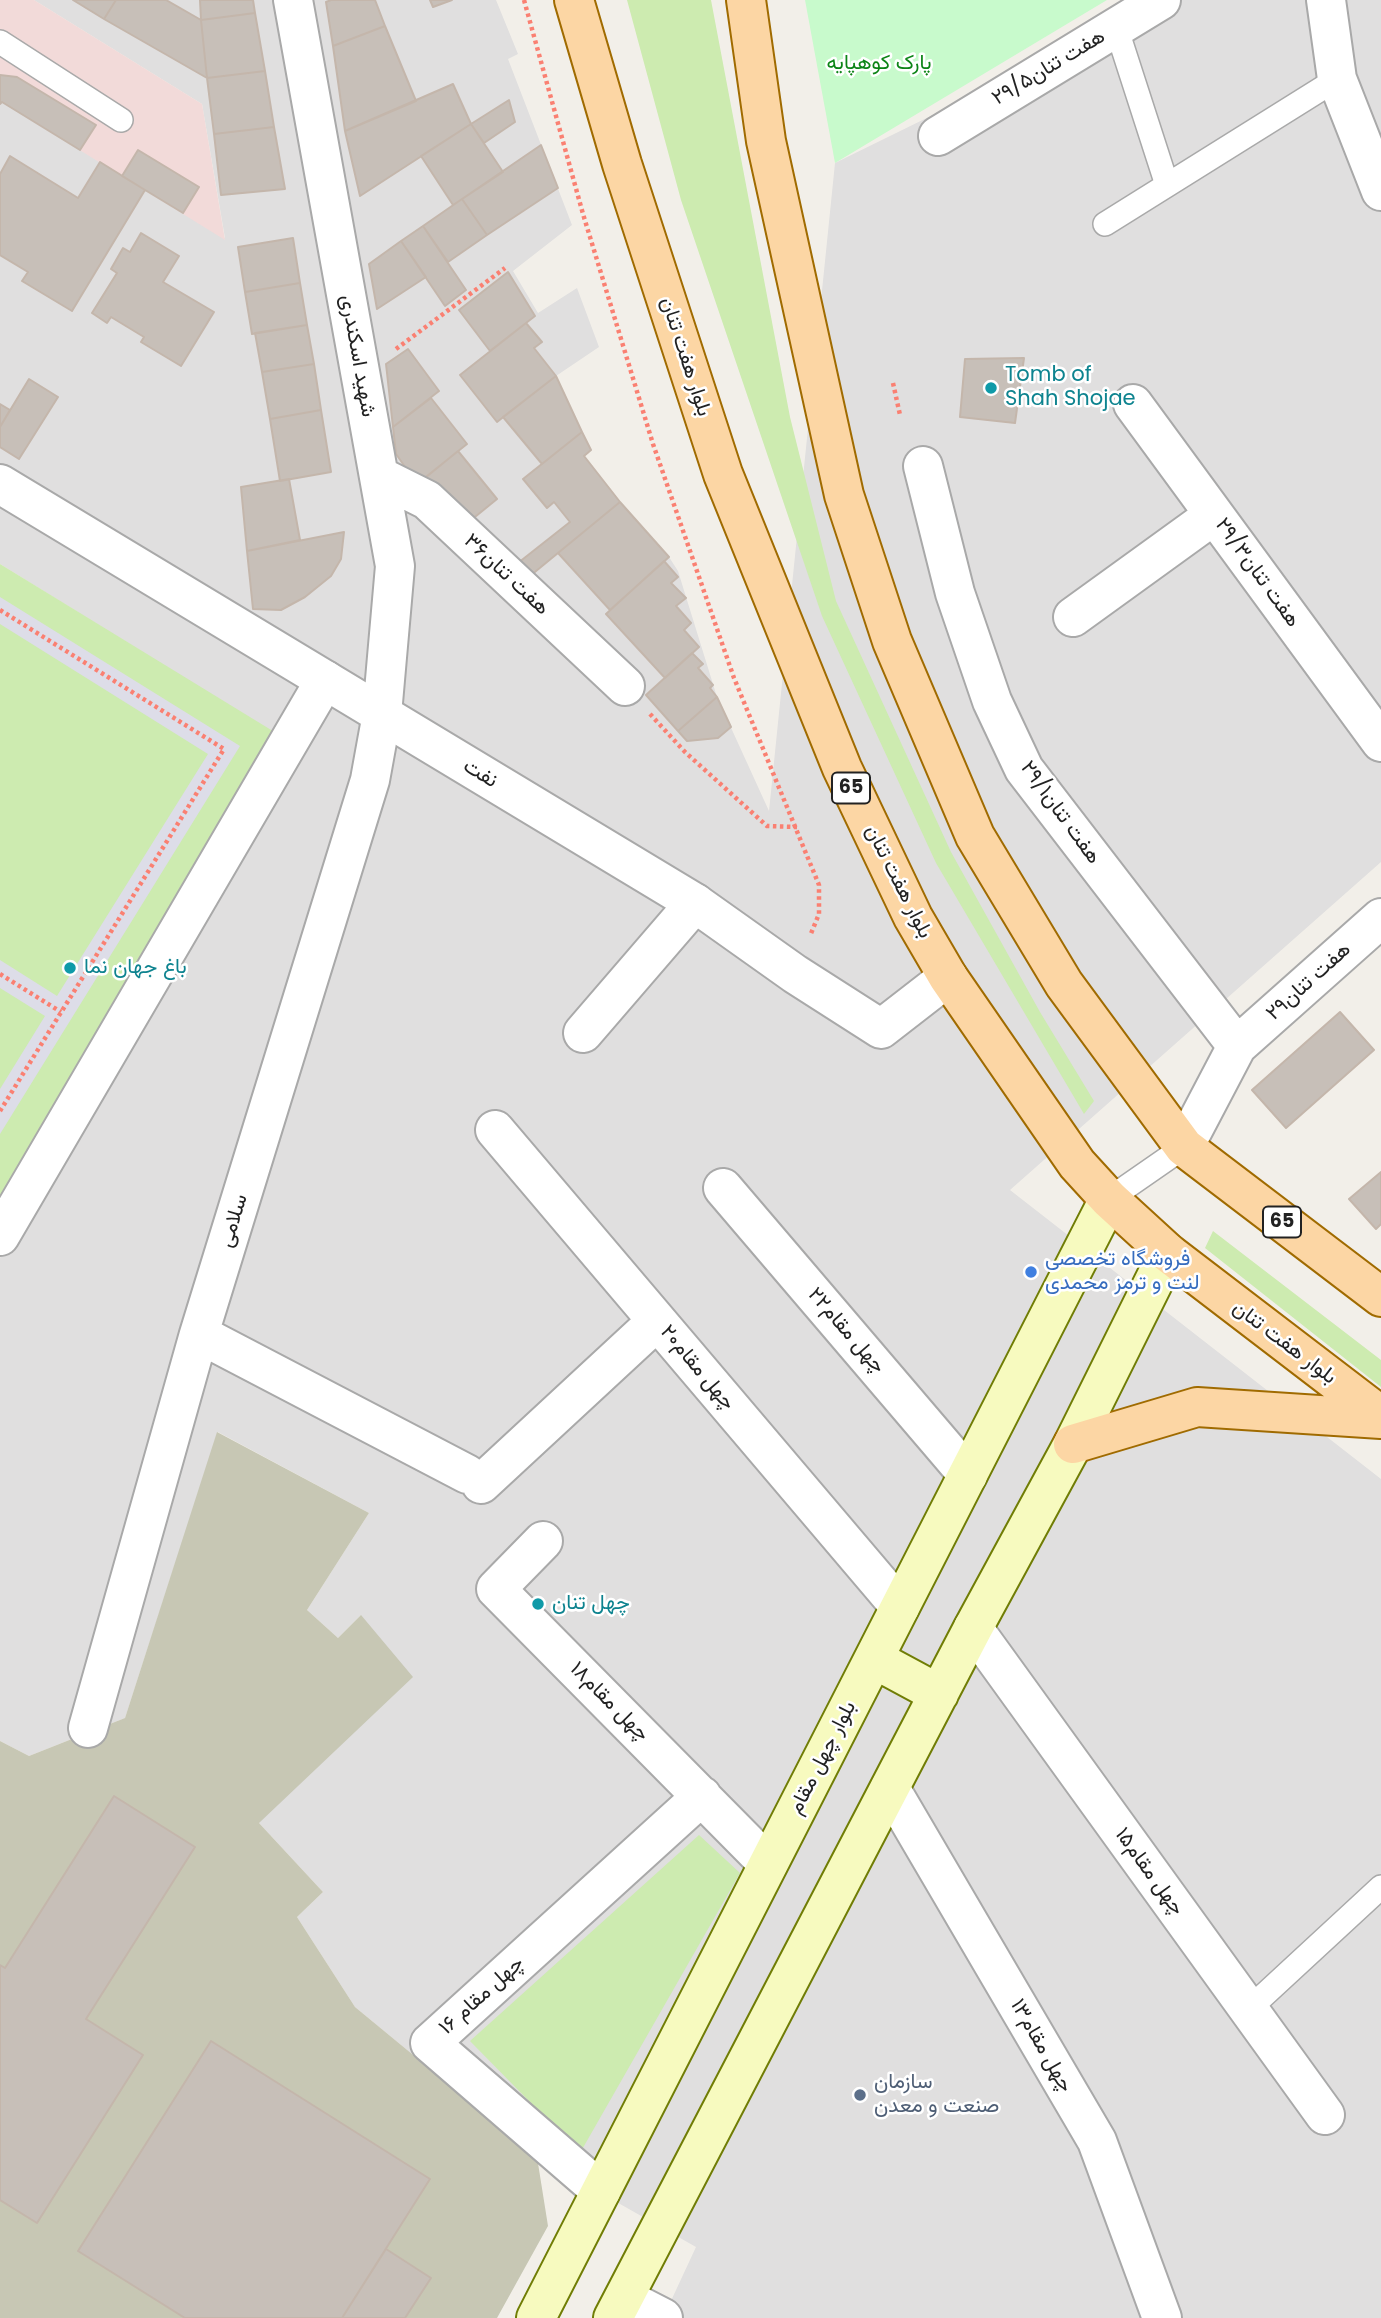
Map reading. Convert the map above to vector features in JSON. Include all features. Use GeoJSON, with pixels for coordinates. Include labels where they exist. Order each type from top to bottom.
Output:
{"type":"FeatureCollection","features":[{"type":"Feature","properties":{"kind":"main road","name":"بلوار هفت تنان"},"geometry":{"type":"LineString","coordinates":[[574,0],[622,164],[723,474],[842,768],[913,917],[948,977],[1077,1164],[1168,1253],[1381,1417]]}},
{"type":"Feature","properties":{"kind":"main road","name":"65"},"geometry":{"type":"LineString","coordinates":[[746,0],[766,141],[844,495],[892,641],[975,836],[1064,984],[1184,1147],[1381,1297]]}},
{"type":"Feature","properties":{"kind":"main road","name":"بلوار چهل مقام"},"geometry":{"type":"LineString","coordinates":[[536,2318],[1110,1199]]}},
{"type":"Feature","properties":{"kind":"main road"},"geometry":{"type":"LineString","coordinates":[[619,2308],[973,1628],[1073,1444],[1168,1253]]}},
{"type":"Feature","properties":{"kind":"main road"},"geometry":{"type":"LineString","coordinates":[[1073,1444],[1197,1407],[1381,1417]]}},
{"type":"Feature","properties":{"kind":"main road"},"geometry":{"type":"LineString","coordinates":[[874,1659],[939,1694]]}},
{"type":"Feature","properties":{"kind":"street","name":"شهید اسکندری"},"geometry":{"type":"LineString","coordinates":[[293,0],[395,566],[382,714]]}},
{"type":"Feature","properties":{"kind":"street","name":"۲۹/۵هفت تنان"},"geometry":{"type":"LineString","coordinates":[[937,136],[1161,0]]}},
{"type":"Feature","properties":{"kind":"street"},"geometry":{"type":"LineString","coordinates":[[1326,0],[1337,79],[1381,191]]}},
{"type":"Feature","properties":{"kind":"street","name":"۲۹/۳هفت تنان"},"geometry":{"type":"LineString","coordinates":[[1133,404],[1381,742]]}},
{"type":"Feature","properties":{"kind":"street","name":"۲۹/۱هفت تنان"},"geometry":{"type":"LineString","coordinates":[[923,466],[955,593],[992,701],[1024,769],[1237,1046]]}},
{"type":"Feature","properties":{"kind":"street","name":"هفت تنان۳۶"},"geometry":{"type":"LineString","coordinates":[[379,476],[427,500],[625,686]]}},
{"type":"Feature","properties":{"kind":"street","name":"نفت"},"geometry":{"type":"LineString","coordinates":[[0,484],[695,903],[795,974],[881,1029],[948,977]]}},
{"type":"Feature","properties":{"kind":"street"},"geometry":{"type":"LineString","coordinates":[[1073,617],[1214,515]]}},
{"type":"Feature","properties":{"kind":"street"},"geometry":{"type":"LineString","coordinates":[[0,1237],[325,680]]}},
{"type":"Feature","properties":{"kind":"street","name":"سلامی"},"geometry":{"type":"LineString","coordinates":[[88,1728],[200,1334],[370,780],[382,714]]}},
{"type":"Feature","properties":{"kind":"street"},"geometry":{"type":"LineString","coordinates":[[583,1033],[695,903]]}},
{"type":"Feature","properties":{"kind":"street","name":"هفت تنان۲۹"},"geometry":{"type":"LineString","coordinates":[[1237,1046],[1381,918]]}},
{"type":"Feature","properties":{"kind":"street"},"geometry":{"type":"LineString","coordinates":[[1184,1147],[1237,1046]]}},
{"type":"Feature","properties":{"kind":"street","name":"چهل مقام۲۰"},"geometry":{"type":"LineString","coordinates":[[495,1130],[900,1607]]}},
{"type":"Feature","properties":{"kind":"street","name":"چهل مقام۲۲"},"geometry":{"type":"LineString","coordinates":[[723,1188],[968,1475]]}},
{"type":"Feature","properties":{"kind":"street"},"geometry":{"type":"LineString","coordinates":[[200,1334],[474,1479],[657,1321]]}},
{"type":"Feature","properties":{"kind":"street","name":"۱۸چهل مقام"},"geometry":{"type":"LineString","coordinates":[[543,1541],[496,1589],[768,1864]]}},
{"type":"Feature","properties":{"kind":"street","name":"چهل مقام۱۵"},"geometry":{"type":"LineString","coordinates":[[973,1628],[1325,2115]]}},
{"type":"Feature","properties":{"kind":"street","name":"چهل مقام۱۳"},"geometry":{"type":"LineString","coordinates":[[890,1788],[1097,2141],[1162,2318]]}},
{"type":"Feature","properties":{"kind":"street","name":"چهل مقام ۱۶"},"geometry":{"type":"LineString","coordinates":[[601,2190],[430,2043],[702,1796]]}},
{"type":"Feature","properties":{"kind":"street"},"geometry":{"type":"LineString","coordinates":[[619,2308],[663,2318]]}},
{"type":"Feature","properties":{"kind":"lane"},"geometry":{"type":"LineString","coordinates":[[1116,27],[1167,185]]}},
{"type":"Feature","properties":{"kind":"lane"},"geometry":{"type":"LineString","coordinates":[[0,42],[121,120]]}},
{"type":"Feature","properties":{"kind":"lane"},"geometry":{"type":"LineString","coordinates":[[1105,224],[1337,79]]}},
{"type":"Feature","properties":{"kind":"lane"},"geometry":{"type":"LineString","coordinates":[[1110,1199],[1184,1147]]}},
{"type":"Feature","properties":{"kind":"lane"},"geometry":{"type":"LineString","coordinates":[[1249,2010],[1381,1887]]}},
{"type":"Feature","properties":{"kind":"path"},"geometry":{"type":"LineString","coordinates":[[524,0],[583,214],[653,444],[734,678],[819,886],[819,914],[795,974]]}},
{"type":"Feature","properties":{"kind":"path"},"geometry":{"type":"LineString","coordinates":[[360,372],[385,358],[505,268]]}},
{"type":"Feature","properties":{"kind":"path"},"geometry":{"type":"LineString","coordinates":[[893,383],[900,415]]}},
{"type":"Feature","properties":{"kind":"path"},"geometry":{"type":"LineString","coordinates":[[0,610],[224,750],[0,1111]]}},
{"type":"Feature","properties":{"kind":"path"},"geometry":{"type":"LineString","coordinates":[[625,686],[685,752],[767,826],[797,827]]}},
{"type":"Feature","properties":{"kind":"path"},"geometry":{"type":"LineString","coordinates":[[0,974],[61,1012]]}},
{"type":"Feature","properties":{"kind":"shaded area"},"geometry":{"type":"Polygon","coordinates":[[[0,0],[34,0],[202,104],[225,240],[2,102],[0,104],[0,0]]]}},
{"type":"Feature","properties":{"kind":"shaded area"},"geometry":{"type":"Polygon","coordinates":[[[34,0],[496,0],[518,54],[508,59],[572,225],[513,271],[538,313],[577,288],[599,347],[556,376],[591,450],[584,456],[678,571],[717,697],[769,811],[835,163],[1167,0],[1381,0],[1381,862],[1010,1190],[1381,1479],[1381,2318],[663,2318],[696,2247],[537,2157],[355,2007],[297,1917],[323,1892],[259,1823],[361,1615],[338,1638],[307,1610],[369,1513],[218,1432],[125,1718],[29,1756],[0,1741],[0,1258],[280,737],[0,564],[0,104],[2,102],[225,238],[202,104],[34,0]]]}},
{"type":"Feature","properties":{"kind":"shaded area"},"geometry":{"type":"Polygon","coordinates":[[[0,597],[240,746],[0,1134],[0,1089],[45,1016],[0,988],[0,960],[57,996],[208,754],[0,624],[0,597]]]}},
{"type":"Feature","properties":{"kind":"shaded area"},"geometry":{"type":"Polygon","coordinates":[[[217,1432],[369,1513],[307,1610],[338,1638],[361,1615],[413,1677],[259,1823],[323,1892],[297,1917],[355,2007],[537,2157],[548,2226],[497,2318],[0,2318],[0,1741],[29,1756],[125,1718],[217,1432]]]}},
{"type":"Feature","properties":{"kind":"green space"},"geometry":{"type":"Polygon","coordinates":[[[627,0],[711,0],[790,417],[836,601],[951,852],[1040,1012],[1094,1101],[1084,1114],[936,863],[822,616],[681,200],[627,0]]]}},
{"type":"Feature","properties":{"kind":"green space","name":"پارک کوهپایه"},"geometry":{"type":"Polygon","coordinates":[[[805,0],[1107,0],[835,163],[805,0]]]}},
{"type":"Feature","properties":{"kind":"green space","name":"باغ جهان نما"},"geometry":{"type":"Polygon","coordinates":[[[0,564],[281,736],[0,1199],[0,564]]]}},
{"type":"Feature","properties":{"kind":"green space"},"geometry":{"type":"Polygon","coordinates":[[[1213,1231],[1381,1360],[1381,1387],[1205,1248],[1213,1231]]]}},
{"type":"Feature","properties":{"kind":"green space"},"geometry":{"type":"Polygon","coordinates":[[[699,1835],[740,1873],[580,2153],[470,2041],[699,1835]]]}},
{"type":"Feature","properties":{"kind":"building"},"geometry":{"type":"Polygon","coordinates":[[[73,0],[116,0],[104,19],[73,0]]]}},
{"type":"Feature","properties":{"kind":"building"},"geometry":{"type":"Polygon","coordinates":[[[116,0],[166,0],[201,20],[207,78],[104,19],[116,0]]]}},
{"type":"Feature","properties":{"kind":"building"},"geometry":{"type":"Polygon","coordinates":[[[200,0],[253,0],[255,13],[201,20],[200,0]]]}},
{"type":"Feature","properties":{"kind":"building"},"geometry":{"type":"Polygon","coordinates":[[[375,0],[385,26],[333,46],[326,2],[375,0]]]}},
{"type":"Feature","properties":{"kind":"building"},"geometry":{"type":"Polygon","coordinates":[[[430,0],[452,0],[433,7],[430,0]]]}},
{"type":"Feature","properties":{"kind":"building"},"geometry":{"type":"Polygon","coordinates":[[[255,13],[265,71],[207,78],[201,20],[255,13]]]}},
{"type":"Feature","properties":{"kind":"building"},"geometry":{"type":"Polygon","coordinates":[[[385,26],[416,101],[345,131],[333,46],[385,26]]]}},
{"type":"Feature","properties":{"kind":"building"},"geometry":{"type":"Polygon","coordinates":[[[265,71],[274,127],[214,134],[207,78],[265,71]]]}},
{"type":"Feature","properties":{"kind":"building"},"geometry":{"type":"Polygon","coordinates":[[[0,75],[17,77],[96,125],[80,150],[2,102],[0,104],[0,75]]]}},
{"type":"Feature","properties":{"kind":"building"},"geometry":{"type":"Polygon","coordinates":[[[453,84],[471,124],[360,196],[345,131],[453,84]]]}},
{"type":"Feature","properties":{"kind":"building"},"geometry":{"type":"Polygon","coordinates":[[[509,100],[515,122],[484,143],[471,124],[509,100]]]}},
{"type":"Feature","properties":{"kind":"building"},"geometry":{"type":"Polygon","coordinates":[[[471,124],[503,172],[453,205],[421,156],[471,124]]]}},
{"type":"Feature","properties":{"kind":"building"},"geometry":{"type":"Polygon","coordinates":[[[274,127],[285,189],[221,195],[214,134],[274,127]]]}},
{"type":"Feature","properties":{"kind":"building"},"geometry":{"type":"Polygon","coordinates":[[[541,145],[558,188],[487,235],[462,199],[541,145]]]}},
{"type":"Feature","properties":{"kind":"building"},"geometry":{"type":"Polygon","coordinates":[[[138,150],[199,187],[183,213],[122,176],[138,150]]]}},
{"type":"Feature","properties":{"kind":"building"},"geometry":{"type":"Polygon","coordinates":[[[10,156],[78,198],[100,162],[145,190],[72,311],[22,281],[28,272],[0,255],[0,174],[10,156]]]}},
{"type":"Feature","properties":{"kind":"building"},"geometry":{"type":"Polygon","coordinates":[[[462,199],[487,235],[448,262],[423,226],[462,199]]]}},
{"type":"Feature","properties":{"kind":"building"},"geometry":{"type":"Polygon","coordinates":[[[423,226],[466,290],[445,306],[401,241],[423,226]]]}},
{"type":"Feature","properties":{"kind":"building"},"geometry":{"type":"Polygon","coordinates":[[[141,233],[179,256],[163,282],[214,312],[181,366],[141,342],[144,337],[111,317],[107,323],[92,313],[117,273],[111,269],[123,248],[130,252],[141,233]]]}},
{"type":"Feature","properties":{"kind":"building"},"geometry":{"type":"Polygon","coordinates":[[[293,238],[300,283],[245,292],[238,247],[293,238]]]}},
{"type":"Feature","properties":{"kind":"building"},"geometry":{"type":"Polygon","coordinates":[[[401,241],[426,277],[377,309],[369,264],[401,241]]]}},
{"type":"Feature","properties":{"kind":"building"},"geometry":{"type":"Polygon","coordinates":[[[508,272],[535,316],[490,351],[459,310],[508,272]]]}},
{"type":"Feature","properties":{"kind":"building"},"geometry":{"type":"Polygon","coordinates":[[[300,283],[307,325],[252,334],[245,292],[300,283]]]}},
{"type":"Feature","properties":{"kind":"building"},"geometry":{"type":"Polygon","coordinates":[[[526,323],[542,342],[534,348],[556,376],[497,422],[460,375],[526,323]]]}},
{"type":"Feature","properties":{"kind":"building"},"geometry":{"type":"Polygon","coordinates":[[[307,325],[314,364],[262,372],[255,333],[307,325]]]}},
{"type":"Feature","properties":{"kind":"building"},"geometry":{"type":"Polygon","coordinates":[[[408,349],[439,391],[393,427],[386,364],[408,349]]]}},
{"type":"Feature","properties":{"kind":"building","name":"Tomb of Shah Shojae"},"geometry":{"type":"Polygon","coordinates":[[[1024,358],[1015,423],[960,417],[965,359],[1024,358]]]}},
{"type":"Feature","properties":{"kind":"building"},"geometry":{"type":"Polygon","coordinates":[[[314,364],[321,410],[270,419],[262,372],[314,364]]]}},
{"type":"Feature","properties":{"kind":"building"},"geometry":{"type":"Polygon","coordinates":[[[556,376],[582,432],[542,464],[503,417],[556,376]]]}},
{"type":"Feature","properties":{"kind":"building"},"geometry":{"type":"Polygon","coordinates":[[[29,379],[58,397],[19,459],[0,447],[0,427],[29,379]]]}},
{"type":"Feature","properties":{"kind":"building"},"geometry":{"type":"Polygon","coordinates":[[[431,398],[467,444],[417,484],[396,454],[393,427],[431,398]]]}},
{"type":"Feature","properties":{"kind":"building"},"geometry":{"type":"Polygon","coordinates":[[[0,404],[10,410],[0,427],[0,404]]]}},
{"type":"Feature","properties":{"kind":"building"},"geometry":{"type":"Polygon","coordinates":[[[321,410],[331,472],[280,481],[270,419],[321,410]]]}},
{"type":"Feature","properties":{"kind":"building"},"geometry":{"type":"Polygon","coordinates":[[[582,432],[591,450],[584,456],[620,502],[530,576],[518,563],[570,522],[554,502],[547,508],[523,479],[582,432]]]}},
{"type":"Feature","properties":{"kind":"building"},"geometry":{"type":"Polygon","coordinates":[[[458,451],[497,499],[470,521],[425,478],[458,451]]]}},
{"type":"Feature","properties":{"kind":"building"},"geometry":{"type":"Polygon","coordinates":[[[289,479],[300,540],[247,551],[241,487],[289,479]]]}},
{"type":"Feature","properties":{"kind":"building"},"geometry":{"type":"Polygon","coordinates":[[[620,502],[669,557],[610,610],[558,553],[620,502]]]}},
{"type":"Feature","properties":{"kind":"building"},"geometry":{"type":"Polygon","coordinates":[[[344,532],[341,559],[331,576],[305,597],[281,610],[253,609],[247,551],[344,532]]]}},
{"type":"Feature","properties":{"kind":"building"},"geometry":{"type":"Polygon","coordinates":[[[664,561],[678,577],[671,583],[686,598],[676,606],[691,623],[684,630],[699,647],[665,678],[606,614],[664,561]]]}},
{"type":"Feature","properties":{"kind":"building"},"geometry":{"type":"Polygon","coordinates":[[[692,653],[703,664],[698,668],[713,685],[710,688],[717,697],[678,731],[646,695],[692,653]]]}},
{"type":"Feature","properties":{"kind":"building"},"geometry":{"type":"Polygon","coordinates":[[[717,697],[731,727],[718,738],[687,741],[678,731],[717,697]]]}},
{"type":"Feature","properties":{"kind":"building"},"geometry":{"type":"Polygon","coordinates":[[[1340,1012],[1374,1050],[1286,1128],[1252,1090],[1340,1012]]]}},
{"type":"Feature","properties":{"kind":"building"},"geometry":{"type":"Polygon","coordinates":[[[1381,1172],[1381,1224],[1376,1229],[1349,1199],[1381,1172]]]}},
{"type":"Feature","properties":{"kind":"building"},"geometry":{"type":"Polygon","coordinates":[[[114,1796],[195,1847],[86,2019],[143,2055],[37,2223],[0,2200],[0,1965],[5,1968],[114,1796]]]}},
{"type":"Feature","properties":{"kind":"building"},"geometry":{"type":"Polygon","coordinates":[[[211,2041],[430,2179],[342,2318],[185,2318],[78,2251],[211,2041]]]}},
{"type":"Feature","properties":{"kind":"building"},"geometry":{"type":"Polygon","coordinates":[[[386,2249],[431,2278],[405,2318],[342,2318],[386,2249]]]}},
{"type":"Feature","properties":{"kind":"place","name":"Tomb of Shah Shojae"},"geometry":{"type":"Point","coordinates":[991,388]}},
{"type":"Feature","properties":{"kind":"place","name":"باغ جهان نما"},"geometry":{"type":"Point","coordinates":[70,968]}},
{"type":"Feature","properties":{"kind":"place","name":"فروشگاه تخصصی لنت و ترمز محمدی"},"geometry":{"type":"Point","coordinates":[1031,1272]}},
{"type":"Feature","properties":{"kind":"place","name":"چهل تنان"},"geometry":{"type":"Point","coordinates":[538,1604]}},
{"type":"Feature","properties":{"kind":"place","name":"سازمان صنعت و معدن"},"geometry":{"type":"Point","coordinates":[860,2095]}}]}
